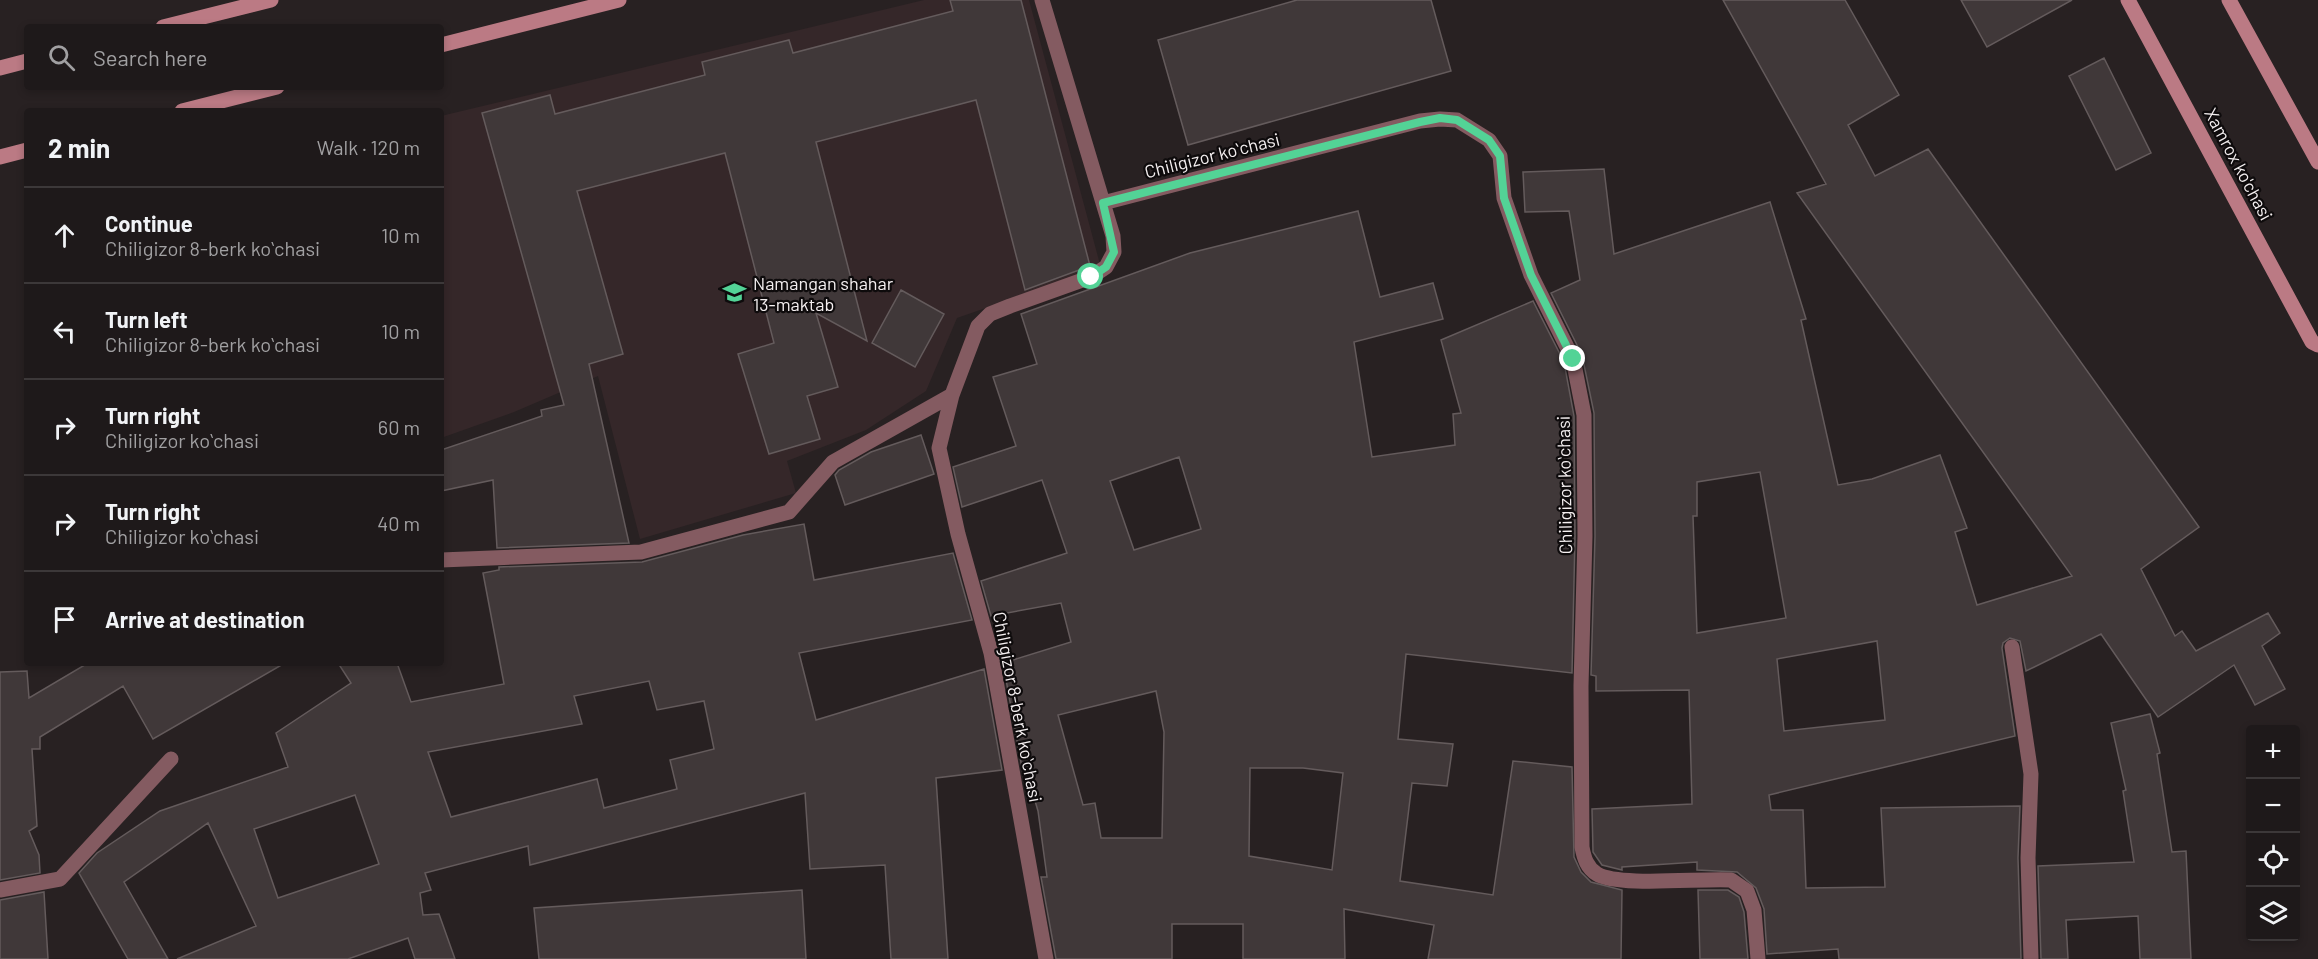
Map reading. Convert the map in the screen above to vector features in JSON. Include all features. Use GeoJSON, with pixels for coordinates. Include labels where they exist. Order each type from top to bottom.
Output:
{"type":"FeatureCollection","features":[{"type":"Feature","properties":{"kind":"main road"},"geometry":{"type":"LineString","coordinates":[[175,24],[271,0]]}},
{"type":"Feature","properties":{"kind":"main road"},"geometry":{"type":"LineString","coordinates":[[444,44],[620,0]]}},
{"type":"Feature","properties":{"kind":"main road","name":"Xamrox ko'chasi"},"geometry":{"type":"LineString","coordinates":[[2128,0],[2316,345]]}},
{"type":"Feature","properties":{"kind":"main road"},"geometry":{"type":"LineString","coordinates":[[2229,0],[2318,162]]}},
{"type":"Feature","properties":{"kind":"main road"},"geometry":{"type":"LineString","coordinates":[[0,68],[24,62]]}},
{"type":"Feature","properties":{"kind":"main road"},"geometry":{"type":"LineString","coordinates":[[194,108],[265,90]]}},
{"type":"Feature","properties":{"kind":"main road"},"geometry":{"type":"LineString","coordinates":[[0,157],[24,151]]}},
{"type":"Feature","properties":{"kind":"street"},"geometry":{"type":"LineString","coordinates":[[1042,0],[1103,203]]}},
{"type":"Feature","properties":{"kind":"street","name":"Chiligizor koʻchasi"},"geometry":{"type":"LineString","coordinates":[[1103,203],[1440,118],[1457,120],[1489,140],[1500,156],[1504,198],[1531,275],[1573,359],[1584,415],[1585,536],[1581,686],[1582,847],[1585,861],[1598,874],[1618,880],[1731,880],[1747,891],[1754,910],[1758,959]]}},
{"type":"Feature","properties":{"kind":"street","name":"Chiligizor 8-berk koʻchasi"},"geometry":{"type":"LineString","coordinates":[[1046,959],[991,653],[958,534],[939,448],[952,395],[978,326],[990,314],[1091,277],[1106,267],[1114,252],[1103,203]]}},
{"type":"Feature","properties":{"kind":"street"},"geometry":{"type":"LineString","coordinates":[[444,560],[641,552],[789,512],[833,462],[952,395]]}},
{"type":"Feature","properties":{"kind":"street"},"geometry":{"type":"LineString","coordinates":[[2012,647],[2031,774],[2028,858],[2031,959]]}},
{"type":"Feature","properties":{"kind":"street"},"geometry":{"type":"LineString","coordinates":[[0,890],[60,879],[171,759]]}},
{"type":"Feature","properties":{"kind":"shaded area","name":"Namangan shahar 13-maktab"},"geometry":{"type":"Polygon","coordinates":[[[924,0],[1029,0],[1101,268],[957,318],[926,391],[866,430],[787,461],[796,493],[640,539],[598,376],[514,412],[444,437],[444,115],[924,0]]]}},
{"type":"Feature","properties":{"kind":"building"},"geometry":{"type":"Polygon","coordinates":[[[950,0],[1021,0],[1090,266],[1025,290],[976,100],[816,142],[867,341],[816,313],[838,387],[807,396],[820,439],[769,454],[738,354],[774,343],[725,153],[577,191],[623,354],[589,364],[629,543],[497,548],[493,480],[444,490],[444,449],[542,416],[541,410],[564,405],[482,113],[550,95],[555,114],[705,75],[702,62],[789,40],[793,53],[953,11],[950,0]]]}},
{"type":"Feature","properties":{"kind":"building"},"geometry":{"type":"Polygon","coordinates":[[[1297,0],[1431,0],[1451,71],[1188,145],[1158,40],[1297,0]]]}},
{"type":"Feature","properties":{"kind":"building"},"geometry":{"type":"Polygon","coordinates":[[[1723,0],[1845,0],[1899,95],[1848,125],[1875,176],[1928,149],[2199,527],[2141,569],[2175,636],[2182,631],[2196,651],[2268,613],[2280,633],[2262,646],[2285,689],[2255,705],[2234,665],[2158,717],[2101,634],[2026,671],[2020,641],[2010,638],[2003,643],[2002,648],[2015,736],[1769,795],[1771,810],[1803,810],[1806,888],[1885,887],[1881,808],[2020,806],[2018,858],[2021,959],[1839,959],[1838,949],[1767,954],[1764,909],[1756,888],[1737,872],[1697,870],[1697,862],[1622,867],[1622,870],[1602,865],[1593,852],[1592,809],[1692,804],[1689,690],[1596,691],[1596,676],[1591,675],[1595,536],[1594,413],[1582,355],[1551,293],[1580,280],[1569,211],[1525,212],[1523,172],[1604,169],[1614,254],[1770,202],[1806,319],[1801,320],[1838,485],[1872,479],[1940,455],[1967,528],[1955,532],[1977,605],[2072,576],[1797,193],[1826,184],[1723,0]],[[1760,472],[1697,482],[1697,516],[1693,516],[1697,633],[1786,618],[1760,472]],[[1877,641],[1777,659],[1784,731],[1885,720],[1877,641]]]}},
{"type":"Feature","properties":{"kind":"building"},"geometry":{"type":"Polygon","coordinates":[[[1961,0],[2072,0],[1987,47],[1961,0]]]}},
{"type":"Feature","properties":{"kind":"building"},"geometry":{"type":"Polygon","coordinates":[[[2104,58],[2151,153],[2116,170],[2069,76],[2104,58]]]}},
{"type":"Feature","properties":{"kind":"building"},"geometry":{"type":"Polygon","coordinates":[[[1358,211],[1380,297],[1433,283],[1443,319],[1354,342],[1372,457],[1455,445],[1453,414],[1461,413],[1441,340],[1533,301],[1564,362],[1574,416],[1575,536],[1572,673],[1406,654],[1398,739],[1453,744],[1447,786],[1412,783],[1400,881],[1493,895],[1513,761],[1572,767],[1574,857],[1581,872],[1591,882],[1622,890],[1621,959],[1428,959],[1434,925],[1344,909],[1345,959],[1243,959],[1243,924],[1172,924],[1172,959],[1056,959],[1041,877],[1047,877],[1038,811],[1025,767],[1022,768],[1003,663],[1071,642],[1061,603],[991,616],[981,581],[1067,553],[1042,480],[962,507],[953,467],[1016,446],[993,377],[1037,364],[1021,314],[1190,253],[1358,211]],[[1179,457],[1110,481],[1134,550],[1201,529],[1179,457]],[[1156,691],[1058,715],[1083,805],[1095,803],[1101,838],[1162,838],[1164,732],[1156,691]],[[1250,768],[1249,856],[1332,870],[1343,773],[1303,768],[1250,768]]]}},
{"type":"Feature","properties":{"kind":"building"},"geometry":{"type":"Polygon","coordinates":[[[901,290],[944,314],[915,367],[872,343],[901,290]]]}},
{"type":"Feature","properties":{"kind":"building"},"geometry":{"type":"Polygon","coordinates":[[[921,435],[934,474],[845,505],[835,475],[839,470],[871,452],[921,435]]]}},
{"type":"Feature","properties":{"kind":"building"},"geometry":{"type":"Polygon","coordinates":[[[804,524],[814,580],[953,553],[972,620],[799,653],[816,720],[984,669],[1002,770],[936,778],[948,959],[891,959],[885,865],[810,869],[805,793],[530,865],[528,846],[425,873],[431,890],[420,893],[423,915],[439,914],[455,959],[415,959],[408,938],[348,959],[177,959],[256,926],[208,823],[124,882],[168,959],[128,959],[79,873],[97,853],[160,811],[288,767],[276,733],[351,683],[340,666],[398,666],[411,702],[504,684],[483,573],[499,570],[499,567],[642,562],[743,535],[804,524]],[[649,681],[574,696],[582,724],[428,752],[451,817],[597,779],[604,808],[677,789],[670,760],[714,749],[704,701],[657,710],[649,681]],[[355,795],[254,829],[278,898],[379,864],[355,795]]]}},
{"type":"Feature","properties":{"kind":"building"},"geometry":{"type":"Polygon","coordinates":[[[83,666],[280,666],[153,739],[123,686],[40,737],[40,749],[32,749],[37,826],[29,831],[39,855],[40,873],[0,880],[0,672],[27,671],[29,698],[83,666]]]}},
{"type":"Feature","properties":{"kind":"building"},"geometry":{"type":"Polygon","coordinates":[[[2150,714],[2160,753],[2157,754],[2172,852],[2186,851],[2191,959],[2140,959],[2138,916],[2066,920],[2068,959],[2041,959],[2038,866],[2134,862],[2123,791],[2126,790],[2111,723],[2150,714]]]}},
{"type":"Feature","properties":{"kind":"building"},"geometry":{"type":"Polygon","coordinates":[[[802,890],[806,959],[539,959],[534,908],[802,890]]]}},
{"type":"Feature","properties":{"kind":"building"},"geometry":{"type":"Polygon","coordinates":[[[1698,890],[1728,890],[1739,897],[1744,912],[1748,959],[1700,959],[1698,890]]]}},
{"type":"Feature","properties":{"kind":"building"},"geometry":{"type":"Polygon","coordinates":[[[44,892],[48,959],[0,959],[0,900],[44,892]]]}},
{"type":"Feature","properties":{"kind":"place","name":"Namangan shahar 13-maktab"},"geometry":{"type":"Point","coordinates":[735,293]}},
{"type":"Feature","properties":{"kind":"route"},"geometry":{"type":"LineString","coordinates":[[1091,277],[1106,267],[1114,252],[1113,236],[1103,203],[1420,122],[1440,118],[1457,120],[1489,140],[1500,156],[1504,198],[1531,275],[1573,359]]}}]}
